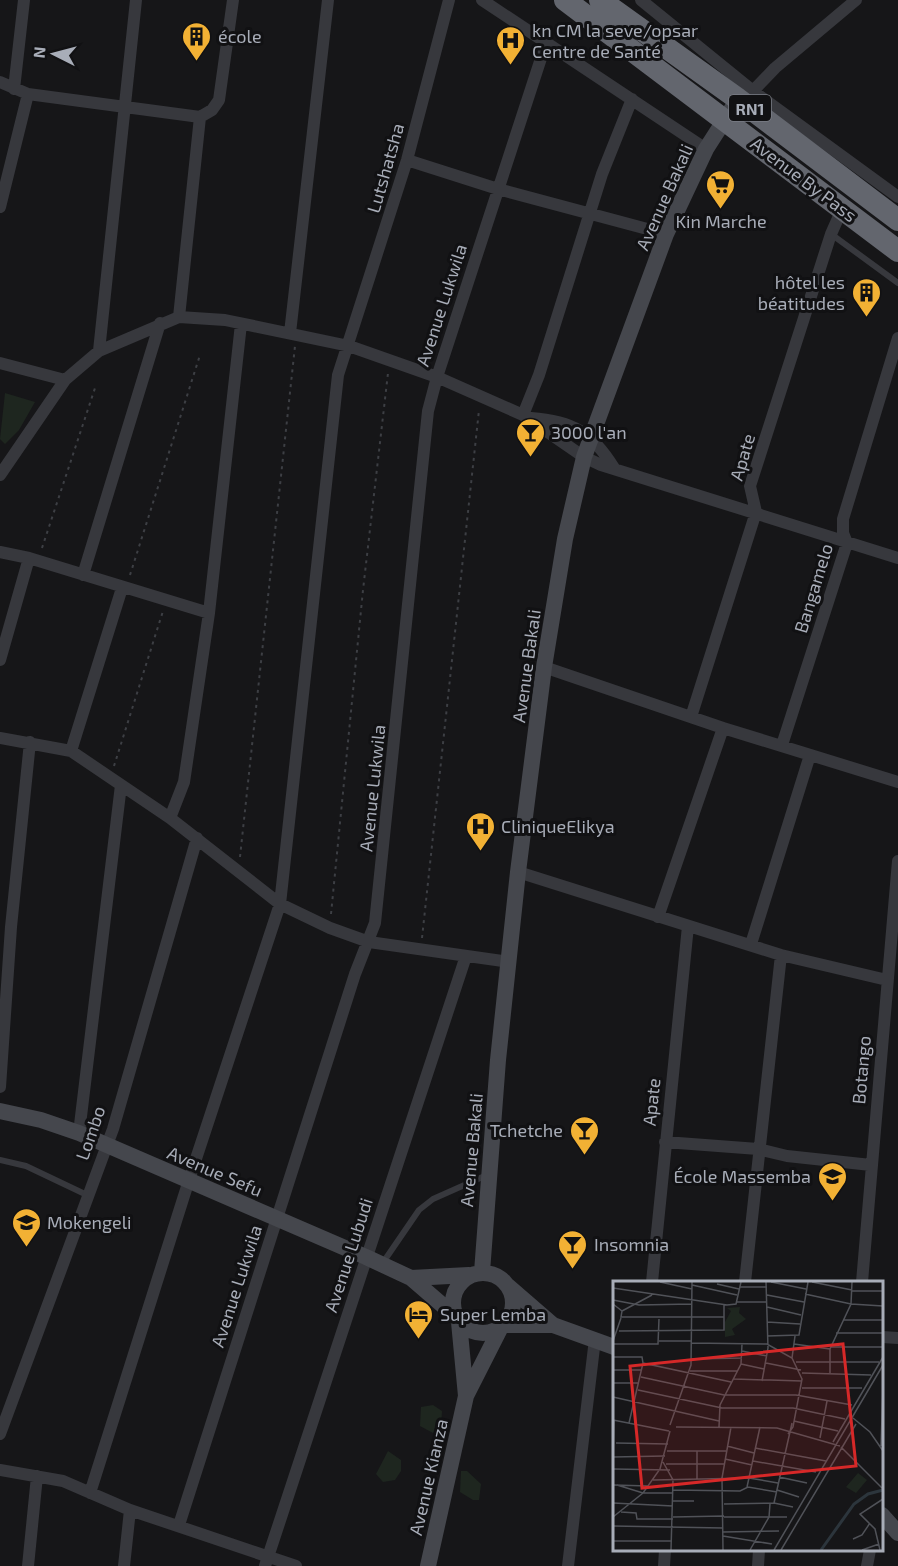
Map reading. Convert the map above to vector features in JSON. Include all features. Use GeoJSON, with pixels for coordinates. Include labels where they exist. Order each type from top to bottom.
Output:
{"type":"FeatureCollection","features":[{"type":"Feature","properties":{"kind":"highway","name":"Avenue By Pass"},"geometry":{"type":"LineString","coordinates":[[600,0],[746,95],[898,220]]}},
{"type":"Feature","properties":{"kind":"highway","name":"Avenue By Pass"},"geometry":{"type":"LineString","coordinates":[[574,3],[898,251]]}},
{"type":"Feature","properties":{"kind":"street"},"geometry":{"type":"LineString","coordinates":[[14,89],[24,0]]}},
{"type":"Feature","properties":{"kind":"street"},"geometry":{"type":"LineString","coordinates":[[99,351],[136,0]]}},
{"type":"Feature","properties":{"kind":"street"},"geometry":{"type":"LineString","coordinates":[[0,82],[28,94],[200,117],[212,110],[219,100],[233,0]]}},
{"type":"Feature","properties":{"kind":"street"},"geometry":{"type":"LineString","coordinates":[[293,334],[328,0]]}},
{"type":"Feature","properties":{"kind":"street","name":"Lutshatsha"},"geometry":{"type":"LineString","coordinates":[[189,1180],[280,904],[338,375],[407,160],[449,0]]}},
{"type":"Feature","properties":{"kind":"street"},"geometry":{"type":"LineString","coordinates":[[482,0],[706,149]]}},
{"type":"Feature","properties":{"kind":"street"},"geometry":{"type":"LineString","coordinates":[[641,0],[746,95],[898,197]]}},
{"type":"Feature","properties":{"kind":"street"},"geometry":{"type":"LineString","coordinates":[[746,95],[856,0]]}},
{"type":"Feature","properties":{"kind":"street","name":"Avenue Lukwila"},"geometry":{"type":"LineString","coordinates":[[179,1525],[355,974],[375,923],[428,411],[436,377],[546,43]]}},
{"type":"Feature","properties":{"kind":"street"},"geometry":{"type":"LineString","coordinates":[[0,207],[28,94]]}},
{"type":"Feature","properties":{"kind":"street","name":"Avenue Bakali"},"geometry":{"type":"LineString","coordinates":[[475,1274],[488,1175],[518,872],[544,668],[565,539],[584,457],[666,234],[706,149],[746,95]]}},
{"type":"Feature","properties":{"kind":"street"},"geometry":{"type":"LineString","coordinates":[[527,416],[589,213],[632,99]]}},
{"type":"Feature","properties":{"kind":"street"},"geometry":{"type":"LineString","coordinates":[[179,317],[200,117]]}},
{"type":"Feature","properties":{"kind":"street"},"geometry":{"type":"LineString","coordinates":[[407,160],[498,189],[666,234]]}},
{"type":"Feature","properties":{"kind":"street","name":"Apate"},"geometry":{"type":"LineString","coordinates":[[691,717],[756,512],[750,486],[831,234],[843,207]]}},
{"type":"Feature","properties":{"kind":"street"},"geometry":{"type":"LineString","coordinates":[[0,475],[65,380],[99,351],[160,323],[179,317],[241,324],[293,334],[349,346],[390,360],[527,416],[567,423],[591,437],[614,468]]}},
{"type":"Feature","properties":{"kind":"street"},"geometry":{"type":"LineString","coordinates":[[83,575],[160,323]]}},
{"type":"Feature","properties":{"kind":"street"},"geometry":{"type":"LineString","coordinates":[[170,818],[184,782],[209,614],[241,324]]}},
{"type":"Feature","properties":{"kind":"street","name":"Bangamelo"},"geometry":{"type":"LineString","coordinates":[[782,745],[847,543],[843,533],[843,519],[898,338]]}},
{"type":"Feature","properties":{"kind":"street"},"geometry":{"type":"LineString","coordinates":[[0,363],[65,380]]}},
{"type":"Feature","properties":{"kind":"street"},"geometry":{"type":"LineString","coordinates":[[527,416],[584,457],[898,558]]}},
{"type":"Feature","properties":{"kind":"street"},"geometry":{"type":"LineString","coordinates":[[0,552],[33,559],[209,614]]}},
{"type":"Feature","properties":{"kind":"street"},"geometry":{"type":"LineString","coordinates":[[0,660],[33,559]]}},
{"type":"Feature","properties":{"kind":"street"},"geometry":{"type":"LineString","coordinates":[[71,751],[124,589]]}},
{"type":"Feature","properties":{"kind":"street"},"geometry":{"type":"LineString","coordinates":[[544,668],[723,728],[898,782]]}},
{"type":"Feature","properties":{"kind":"street"},"geometry":{"type":"LineString","coordinates":[[658,917],[723,728]]}},
{"type":"Feature","properties":{"kind":"street"},"geometry":{"type":"LineString","coordinates":[[0,738],[71,751],[170,818],[280,904],[330,928],[369,942],[510,962]]}},
{"type":"Feature","properties":{"kind":"street"},"geometry":{"type":"LineString","coordinates":[[0,1087],[11,927],[30,742]]}},
{"type":"Feature","properties":{"kind":"street"},"geometry":{"type":"LineString","coordinates":[[751,944],[810,755]]}},
{"type":"Feature","properties":{"kind":"street"},"geometry":{"type":"LineString","coordinates":[[79,1133],[121,785]]}},
{"type":"Feature","properties":{"kind":"street","name":"Lombo"},"geometry":{"type":"LineString","coordinates":[[0,1434],[113,1129],[197,838]]}},
{"type":"Feature","properties":{"kind":"street","name":"Botango"},"geometry":{"type":"LineString","coordinates":[[862,1281],[871,1165],[892,978],[898,861]]}},
{"type":"Feature","properties":{"kind":"street"},"geometry":{"type":"LineString","coordinates":[[518,872],[781,955],[892,978]]}},
{"type":"Feature","properties":{"kind":"street","name":"Apate"},"geometry":{"type":"LineString","coordinates":[[652,1281],[688,926]]}},
{"type":"Feature","properties":{"kind":"street"},"geometry":{"type":"LineString","coordinates":[[745,1281],[781,955]]}},
{"type":"Feature","properties":{"kind":"street","name":"Avenue Lubudi"},"geometry":{"type":"LineString","coordinates":[[267,1561],[374,1261],[466,956]]}},
{"type":"Feature","properties":{"kind":"street","name":"Avenue Sefu"},"geometry":{"type":"LineString","coordinates":[[0,1112],[41,1120],[79,1133],[374,1261],[411,1278],[457,1319]]}},
{"type":"Feature","properties":{"kind":"street"},"geometry":{"type":"LineString","coordinates":[[665,1142],[758,1149],[871,1165]]}},
{"type":"Feature","properties":{"kind":"street"},"geometry":{"type":"LineString","coordinates":[[90,1493],[189,1180]]}},
{"type":"Feature","properties":{"kind":"street"},"geometry":{"type":"LineString","coordinates":[[553,1325],[497,1276],[475,1274],[456,1288],[453,1307],[457,1319],[465,1327],[479,1333],[487,1333],[502,1326],[553,1325],[613,1346]]}},
{"type":"Feature","properties":{"kind":"street","name":"Avenue Sefu"},"geometry":{"type":"LineString","coordinates":[[411,1278],[475,1274]]}},
{"type":"Feature","properties":{"kind":"street"},"geometry":{"type":"LineString","coordinates":[[502,1326],[513,1306],[508,1286]]}},
{"type":"Feature","properties":{"kind":"street","name":"Avenue Kianza"},"geometry":{"type":"LineString","coordinates":[[457,1319],[466,1396]]}},
{"type":"Feature","properties":{"kind":"street","name":"Avenue Kianza"},"geometry":{"type":"LineString","coordinates":[[428,1566],[466,1396],[502,1326]]}},
{"type":"Feature","properties":{"kind":"street"},"geometry":{"type":"LineString","coordinates":[[883,1337],[898,1338]]}},
{"type":"Feature","properties":{"kind":"street"},"geometry":{"type":"LineString","coordinates":[[568,1566],[595,1339]]}},
{"type":"Feature","properties":{"kind":"street"},"geometry":{"type":"LineString","coordinates":[[0,1470],[63,1481],[130,1510],[179,1525],[267,1561],[296,1566]]}},
{"type":"Feature","properties":{"kind":"street"},"geometry":{"type":"LineString","coordinates":[[28,1566],[37,1476]]}},
{"type":"Feature","properties":{"kind":"street"},"geometry":{"type":"LineString","coordinates":[[124,1566],[130,1510]]}},
{"type":"Feature","properties":{"kind":"street"},"geometry":{"type":"LineString","coordinates":[[883,1519],[898,1533]]}},
{"type":"Feature","properties":{"kind":"street"},"geometry":{"type":"LineString","coordinates":[[663,1566],[665,1551]]}},
{"type":"Feature","properties":{"kind":"street"},"geometry":{"type":"LineString","coordinates":[[758,1566],[759,1551]]}},
{"type":"Feature","properties":{"kind":"street"},"geometry":{"type":"LineString","coordinates":[[867,1566],[870,1551]]}},
{"type":"Feature","properties":{"kind":"lane"},"geometry":{"type":"LineString","coordinates":[[831,234],[898,284]]}},
{"type":"Feature","properties":{"kind":"lane"},"geometry":{"type":"LineString","coordinates":[[0,1160],[26,1166],[87,1195]]}},
{"type":"Feature","properties":{"kind":"lane"},"geometry":{"type":"LineString","coordinates":[[374,1261],[419,1210],[433,1199],[488,1175]]}},
{"type":"Feature","properties":{"kind":"path"},"geometry":{"type":"LineString","coordinates":[[238,872],[293,334]]}},
{"type":"Feature","properties":{"kind":"path"},"geometry":{"type":"LineString","coordinates":[[124,589],[200,355]]}},
{"type":"Feature","properties":{"kind":"path"},"geometry":{"type":"LineString","coordinates":[[330,928],[353,687],[390,360]]}},
{"type":"Feature","properties":{"kind":"path"},"geometry":{"type":"LineString","coordinates":[[33,559],[96,385]]}},
{"type":"Feature","properties":{"kind":"path"},"geometry":{"type":"LineString","coordinates":[[421,950],[480,395]]}},
{"type":"Feature","properties":{"kind":"path"},"geometry":{"type":"LineString","coordinates":[[110,777],[166,602]]}},
{"type":"Feature","properties":{"kind":"shaded area"},"geometry":{"type":"Polygon","coordinates":[[[5,393],[35,402],[19,430],[5,444],[0,439],[5,393]]]}},
{"type":"Feature","properties":{"kind":"shaded area"},"geometry":{"type":"Polygon","coordinates":[[[433,1405],[442,1411],[441,1427],[433,1433],[420,1426],[421,1407],[433,1405]]]}},
{"type":"Feature","properties":{"kind":"shaded area"},"geometry":{"type":"Polygon","coordinates":[[[388,1451],[401,1460],[401,1471],[395,1480],[383,1482],[376,1474],[388,1451]]]}},
{"type":"Feature","properties":{"kind":"shaded area"},"geometry":{"type":"Polygon","coordinates":[[[461,1471],[467,1471],[481,1484],[479,1500],[473,1500],[460,1492],[461,1471]]]}},
{"type":"Feature","properties":{"kind":"place","name":"école"},"geometry":{"type":"Point","coordinates":[197,62]}},
{"type":"Feature","properties":{"kind":"place","name":"kn CM la seve/opsar Centre de Santé"},"geometry":{"type":"Point","coordinates":[511,66]}},
{"type":"Feature","properties":{"kind":"place","name":"Kin Marche"},"geometry":{"type":"Point","coordinates":[721,210]}},
{"type":"Feature","properties":{"kind":"place","name":"hôtel les béatitudes"},"geometry":{"type":"Point","coordinates":[866,318]}},
{"type":"Feature","properties":{"kind":"place","name":"3000 l'an"},"geometry":{"type":"Point","coordinates":[530,458]}},
{"type":"Feature","properties":{"kind":"place","name":"CliniqueElikya"},"geometry":{"type":"Point","coordinates":[480,852]}},
{"type":"Feature","properties":{"kind":"place","name":"Tchetche"},"geometry":{"type":"Point","coordinates":[584,1156]}},
{"type":"Feature","properties":{"kind":"place","name":"École Massemba"},"geometry":{"type":"Point","coordinates":[832,1202]}},
{"type":"Feature","properties":{"kind":"place","name":"Mokengeli"},"geometry":{"type":"Point","coordinates":[26,1248]}},
{"type":"Feature","properties":{"kind":"place","name":"Insomnia"},"geometry":{"type":"Point","coordinates":[573,1270]}},
{"type":"Feature","properties":{"kind":"place","name":"Super Lemba"},"geometry":{"type":"Point","coordinates":[419,1340]}}]}
